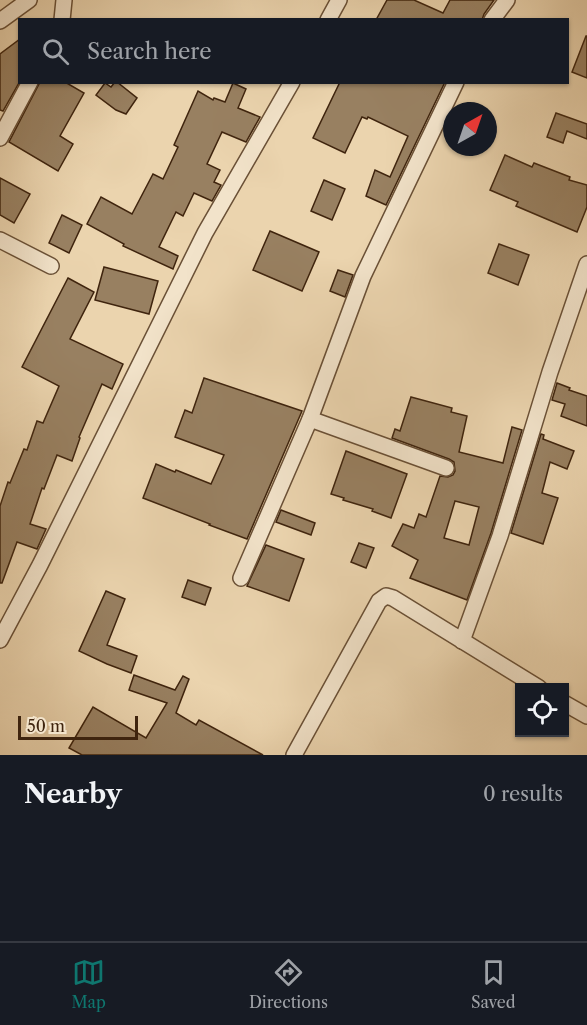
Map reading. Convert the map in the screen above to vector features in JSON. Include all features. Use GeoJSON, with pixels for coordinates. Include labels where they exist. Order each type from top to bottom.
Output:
{"type":"FeatureCollection","features":[{"type":"Feature","properties":{"kind":"street"},"geometry":{"type":"LineString","coordinates":[[0,21],[29,0]]}},
{"type":"Feature","properties":{"kind":"street"},"geometry":{"type":"LineString","coordinates":[[62,18],[64,0]]}},
{"type":"Feature","properties":{"kind":"street"},"geometry":{"type":"LineString","coordinates":[[329,18],[339,0]]}},
{"type":"Feature","properties":{"kind":"street"},"geometry":{"type":"LineString","coordinates":[[494,18],[507,0]]}},
{"type":"Feature","properties":{"kind":"street"},"geometry":{"type":"LineString","coordinates":[[0,138],[29,84]]}},
{"type":"Feature","properties":{"kind":"street"},"geometry":{"type":"LineString","coordinates":[[0,640],[205,233],[291,84]]}},
{"type":"Feature","properties":{"kind":"street"},"geometry":{"type":"LineString","coordinates":[[241,578],[310,419],[363,276],[455,84]]}},
{"type":"Feature","properties":{"kind":"street"},"geometry":{"type":"LineString","coordinates":[[0,240],[51,266]]}},
{"type":"Feature","properties":{"kind":"street"},"geometry":{"type":"LineString","coordinates":[[462,641],[500,536],[550,372],[587,264]]}},
{"type":"Feature","properties":{"kind":"street"},"geometry":{"type":"LineString","coordinates":[[310,419],[446,468]]}},
{"type":"Feature","properties":{"kind":"street"},"geometry":{"type":"LineString","coordinates":[[294,755],[379,602],[386,596],[393,598],[532,683]]}},
{"type":"Feature","properties":{"kind":"street"},"geometry":{"type":"LineString","coordinates":[[569,706],[587,716]]}},
{"type":"Feature","properties":{"kind":"building"},"geometry":{"type":"Polygon","coordinates":[[[387,0],[414,0],[443,13],[450,0],[494,0],[483,18],[377,18],[387,0]]]}},
{"type":"Feature","properties":{"kind":"building"},"geometry":{"type":"Polygon","coordinates":[[[587,36],[587,78],[572,72],[587,36]]]}},
{"type":"Feature","properties":{"kind":"building"},"geometry":{"type":"Polygon","coordinates":[[[18,40],[18,84],[3,111],[0,110],[0,54],[18,40]]]}},
{"type":"Feature","properties":{"kind":"building"},"geometry":{"type":"Polygon","coordinates":[[[39,84],[68,84],[84,93],[60,136],[73,144],[58,171],[9,142],[39,84]]]}},
{"type":"Feature","properties":{"kind":"building"},"geometry":{"type":"Polygon","coordinates":[[[104,84],[111,87],[113,84],[120,84],[137,98],[126,114],[116,110],[96,95],[104,84]]]}},
{"type":"Feature","properties":{"kind":"building"},"geometry":{"type":"Polygon","coordinates":[[[233,84],[235,84],[246,89],[238,108],[260,117],[246,142],[222,132],[207,164],[220,170],[214,182],[221,185],[212,201],[194,193],[183,216],[176,212],[159,247],[178,256],[173,269],[123,246],[124,244],[87,224],[101,197],[132,214],[153,174],[163,179],[178,147],[174,145],[198,91],[213,100],[214,98],[225,102],[233,84]]]}},
{"type":"Feature","properties":{"kind":"building"},"geometry":{"type":"Polygon","coordinates":[[[339,84],[444,84],[386,205],[366,196],[375,170],[390,177],[408,136],[368,117],[367,119],[362,117],[345,153],[313,138],[339,84]]]}},
{"type":"Feature","properties":{"kind":"building"},"geometry":{"type":"Polygon","coordinates":[[[556,113],[587,124],[587,139],[567,131],[563,143],[547,137],[556,113]]]}},
{"type":"Feature","properties":{"kind":"building"},"geometry":{"type":"Polygon","coordinates":[[[505,155],[532,167],[534,163],[570,177],[569,180],[587,185],[587,207],[577,232],[516,206],[518,202],[490,190],[505,155]]]}},
{"type":"Feature","properties":{"kind":"building"},"geometry":{"type":"Polygon","coordinates":[[[0,178],[30,194],[14,223],[0,215],[0,178]]]}},
{"type":"Feature","properties":{"kind":"building"},"geometry":{"type":"Polygon","coordinates":[[[324,180],[345,189],[332,220],[311,211],[324,180]]]}},
{"type":"Feature","properties":{"kind":"building"},"geometry":{"type":"Polygon","coordinates":[[[62,215],[82,225],[69,253],[49,243],[62,215]]]}},
{"type":"Feature","properties":{"kind":"building"},"geometry":{"type":"Polygon","coordinates":[[[270,231],[319,252],[302,291],[253,270],[270,231]]]}},
{"type":"Feature","properties":{"kind":"building"},"geometry":{"type":"Polygon","coordinates":[[[499,244],[529,255],[518,285],[488,273],[499,244]]]}},
{"type":"Feature","properties":{"kind":"building"},"geometry":{"type":"Polygon","coordinates":[[[104,267],[158,281],[149,314],[95,300],[104,267]]]}},
{"type":"Feature","properties":{"kind":"building"},"geometry":{"type":"Polygon","coordinates":[[[338,270],[353,275],[345,297],[330,291],[338,270]]]}},
{"type":"Feature","properties":{"kind":"building"},"geometry":{"type":"Polygon","coordinates":[[[68,278],[94,292],[70,339],[123,364],[112,389],[102,384],[79,437],[72,461],[57,455],[44,489],[42,488],[30,524],[46,529],[37,549],[17,542],[2,583],[0,583],[0,506],[8,482],[10,483],[24,449],[27,450],[37,421],[43,423],[59,386],[22,367],[68,278]]]}},
{"type":"Feature","properties":{"kind":"building"},"geometry":{"type":"Polygon","coordinates":[[[204,378],[302,411],[247,539],[143,498],[156,464],[211,484],[224,455],[175,437],[185,410],[192,413],[204,378]]]}},
{"type":"Feature","properties":{"kind":"building"},"geometry":{"type":"Polygon","coordinates":[[[557,383],[587,396],[587,426],[561,416],[565,404],[552,400],[557,383]]]}},
{"type":"Feature","properties":{"kind":"building"},"geometry":{"type":"Polygon","coordinates":[[[411,397],[452,408],[451,412],[467,416],[459,452],[503,463],[512,427],[522,430],[491,533],[467,600],[410,578],[418,560],[392,546],[403,524],[414,528],[419,514],[426,517],[440,476],[448,477],[455,471],[454,462],[449,459],[392,438],[395,429],[400,431],[411,397]],[[455,501],[444,538],[469,545],[479,507],[455,501]]]}},
{"type":"Feature","properties":{"kind":"building"},"geometry":{"type":"Polygon","coordinates":[[[541,434],[544,435],[543,439],[574,451],[567,469],[550,462],[542,493],[558,498],[543,544],[511,533],[541,434]]]}},
{"type":"Feature","properties":{"kind":"building"},"geometry":{"type":"Polygon","coordinates":[[[346,451],[407,474],[391,518],[331,494],[346,451]]]}},
{"type":"Feature","properties":{"kind":"building"},"geometry":{"type":"Polygon","coordinates":[[[281,510],[315,523],[311,535],[276,522],[281,510]]]}},
{"type":"Feature","properties":{"kind":"building"},"geometry":{"type":"Polygon","coordinates":[[[359,543],[374,548],[366,568],[351,562],[359,543]]]}},
{"type":"Feature","properties":{"kind":"building"},"geometry":{"type":"Polygon","coordinates":[[[266,545],[304,559],[289,601],[247,586],[266,545]]]}},
{"type":"Feature","properties":{"kind":"building"},"geometry":{"type":"Polygon","coordinates":[[[188,580],[211,588],[205,605],[182,597],[188,580]]]}},
{"type":"Feature","properties":{"kind":"building"},"geometry":{"type":"Polygon","coordinates":[[[106,591],[125,599],[107,645],[137,656],[131,673],[79,651],[106,591]]]}},
{"type":"Feature","properties":{"kind":"building"},"geometry":{"type":"Polygon","coordinates":[[[134,675],[175,690],[183,676],[189,679],[176,713],[196,725],[199,720],[263,755],[82,755],[69,748],[93,707],[146,738],[167,703],[129,690],[134,675]]]}}]}
